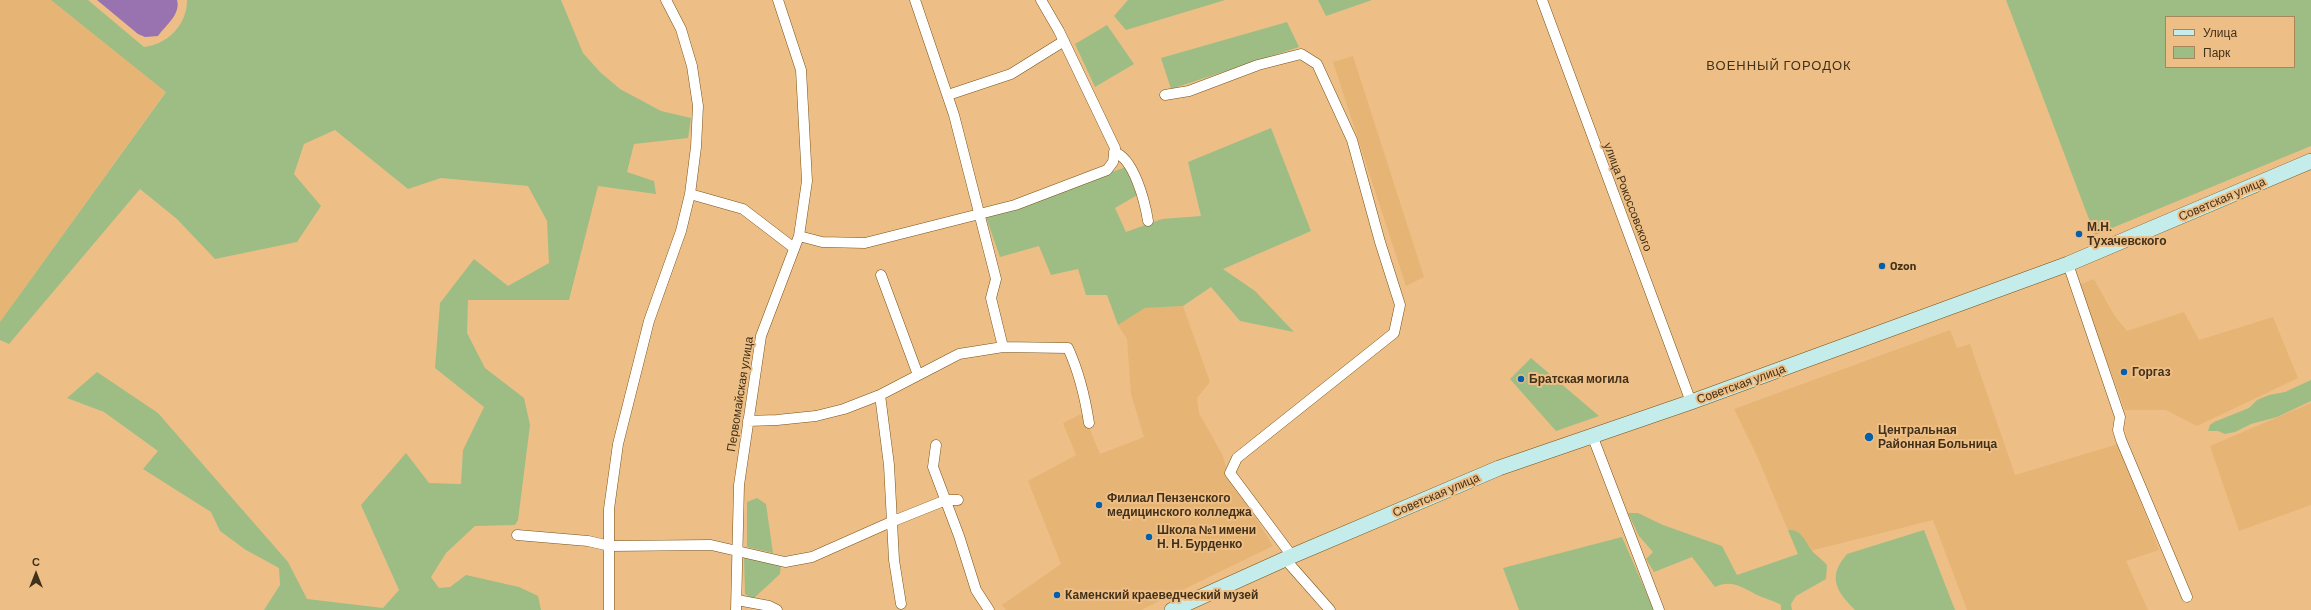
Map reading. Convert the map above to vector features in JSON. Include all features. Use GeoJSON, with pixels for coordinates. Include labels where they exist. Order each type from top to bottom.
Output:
{"type":"FeatureCollection","features":[{"type":"Feature","properties":{"kind":"main road","name":"Советская улица"},"geometry":{"type":"LineString","coordinates":[[1172,610],[1288,557],[1499,468],[1691,402],[2068,264],[2311,161]]}},
{"type":"Feature","properties":{"kind":"street"},"geometry":{"type":"LineString","coordinates":[[609,610],[609,509],[618,444],[649,321],[680,231],[690,194],[696,147],[698,106],[692,66],[681,29],[666,0]]}},
{"type":"Feature","properties":{"kind":"street","name":"Первомайская улица"},"geometry":{"type":"LineString","coordinates":[[736,605],[739,486],[761,336],[799,236],[807,181],[801,70],[778,0]]}},
{"type":"Feature","properties":{"kind":"street"},"geometry":{"type":"LineString","coordinates":[[915,0],[948,95],[996,279],[991,298],[1003,347]]}},
{"type":"Feature","properties":{"kind":"street"},"geometry":{"type":"LineString","coordinates":[[799,236],[822,242],[865,243],[1015,204],[1107,170],[1112,162],[1115,148],[1064,41],[1041,0]]}},
{"type":"Feature","properties":{"kind":"street","name":"улица Рокоссовского"},"geometry":{"type":"LineString","coordinates":[[1542,0],[1691,402]]}},
{"type":"Feature","properties":{"kind":"street"},"geometry":{"type":"LineString","coordinates":[[948,95],[1011,74],[1064,41]]}},
{"type":"Feature","properties":{"kind":"street"},"geometry":{"type":"LineString","coordinates":[[1165,95],[1189,91],[1258,65],[1301,54],[1317,64],[1352,140],[1400,305],[1394,333],[1237,458],[1230,473],[1288,557],[1330,610]]}},
{"type":"Feature","properties":{"kind":"street"},"geometry":{"type":"LineString","coordinates":[[1114,152],[1120,154],[1135,176],[1145,200],[1148,221]]}},
{"type":"Feature","properties":{"kind":"street"},"geometry":{"type":"LineString","coordinates":[[690,194],[743,209],[794,248]]}},
{"type":"Feature","properties":{"kind":"street"},"geometry":{"type":"LineString","coordinates":[[2068,264],[2120,417],[2118,430],[2121,440],[2187,597]]}},
{"type":"Feature","properties":{"kind":"street"},"geometry":{"type":"LineString","coordinates":[[881,275],[918,375]]}},
{"type":"Feature","properties":{"kind":"street"},"geometry":{"type":"LineString","coordinates":[[748,421],[816,416],[844,409],[880,395],[959,354],[1003,347],[1068,348],[1076,364],[1086,402],[1089,423]]}},
{"type":"Feature","properties":{"kind":"street"},"geometry":{"type":"LineString","coordinates":[[880,395],[889,465],[891,522],[900,604]]}},
{"type":"Feature","properties":{"kind":"street"},"geometry":{"type":"LineString","coordinates":[[1592,435],[1659,610]]}},
{"type":"Feature","properties":{"kind":"street"},"geometry":{"type":"LineString","coordinates":[[936,445],[933,467],[946,500],[976,590],[989,610]]}},
{"type":"Feature","properties":{"kind":"street"},"geometry":{"type":"LineString","coordinates":[[517,535],[588,541],[610,546],[711,545],[785,562],[812,558],[891,522],[946,500],[958,500]]}},
{"type":"Feature","properties":{"kind":"street"},"geometry":{"type":"LineString","coordinates":[[978,610],[982,599]]}},
{"type":"Feature","properties":{"kind":"street"},"geometry":{"type":"LineString","coordinates":[[736,605],[769,606],[777,610]]}},
{"type":"Feature","properties":{"kind":"shaded area"},"geometry":{"type":"Polygon","coordinates":[[[0,0],[51,0],[166,91],[0,322],[0,0]]]}},
{"type":"Feature","properties":{"kind":"shaded area"},"geometry":{"type":"Polygon","coordinates":[[[97,0],[177,0],[178,5],[175,15],[158,36],[145,37],[138,34],[97,0]]]}},
{"type":"Feature","properties":{"kind":"shaded area"},"geometry":{"type":"Polygon","coordinates":[[[1353,56],[1424,277],[1406,286],[1333,62],[1353,56]]]}},
{"type":"Feature","properties":{"kind":"shaded area"},"geometry":{"type":"Polygon","coordinates":[[[2094,279],[2114,315],[2127,331],[2184,312],[2199,340],[2273,317],[2298,378],[2197,426],[2166,410],[2125,410],[2079,285],[2094,279]]]}},
{"type":"Feature","properties":{"kind":"shaded area"},"geometry":{"type":"Polygon","coordinates":[[[1183,306],[1210,382],[1197,398],[1199,413],[1223,456],[1228,474],[1273,546],[1141,610],[1006,610],[1002,605],[1061,564],[1028,481],[1076,455],[1063,423],[1083,413],[1100,454],[1144,437],[1131,394],[1127,339],[1118,325],[1145,308],[1183,306]]]}},
{"type":"Feature","properties":{"kind":"shaded area"},"geometry":{"type":"Polygon","coordinates":[[[1950,330],[1957,348],[1970,344],[2015,475],[2118,444],[2159,550],[2126,561],[2148,610],[1967,610],[1933,520],[1798,554],[1757,456],[1734,409],[1950,330]]]}},
{"type":"Feature","properties":{"kind":"shaded area"},"geometry":{"type":"Polygon","coordinates":[[[2311,403],[2311,505],[2239,531],[2210,446],[2311,403]]]}},
{"type":"Feature","properties":{"kind":"green space"},"geometry":{"type":"Polygon","coordinates":[[[51,0],[88,0],[144,47],[161,42],[174,32],[184,17],[187,0],[561,0],[583,53],[600,72],[620,89],[661,111],[691,118],[688,138],[634,144],[627,172],[654,181],[656,194],[598,186],[569,300],[468,300],[467,333],[485,368],[524,398],[530,425],[518,520],[515,525],[475,526],[446,553],[431,577],[439,588],[450,587],[466,575],[519,587],[538,596],[541,610],[264,610],[280,585],[279,568],[246,550],[220,531],[211,512],[143,469],[158,451],[104,412],[67,398],[97,372],[158,413],[288,562],[307,599],[383,608],[399,590],[361,505],[406,453],[429,483],[461,484],[463,450],[484,407],[435,368],[440,303],[474,259],[508,286],[549,263],[547,221],[528,186],[441,178],[408,189],[335,130],[304,144],[294,174],[321,206],[297,242],[215,259],[177,219],[140,189],[9,344],[0,340],[0,322],[166,92],[51,0]]]}},
{"type":"Feature","properties":{"kind":"green space"},"geometry":{"type":"Polygon","coordinates":[[[1128,0],[1225,0],[1126,30],[1114,16],[1128,0]]]}},
{"type":"Feature","properties":{"kind":"green space"},"geometry":{"type":"Polygon","coordinates":[[[1318,0],[1372,0],[1326,16],[1318,0]]]}},
{"type":"Feature","properties":{"kind":"green space"},"geometry":{"type":"Polygon","coordinates":[[[2006,0],[2311,0],[2311,146],[2095,235],[2006,0]]]}},
{"type":"Feature","properties":{"kind":"green space"},"geometry":{"type":"Polygon","coordinates":[[[1287,22],[1299,47],[1171,89],[1161,58],[1287,22]]]}},
{"type":"Feature","properties":{"kind":"green space"},"geometry":{"type":"Polygon","coordinates":[[[1107,25],[1134,64],[1095,87],[1075,44],[1107,25]]]}},
{"type":"Feature","properties":{"kind":"green space"},"geometry":{"type":"Polygon","coordinates":[[[1271,128],[1311,231],[1223,269],[1255,291],[1294,332],[1240,321],[1211,287],[1183,306],[1145,308],[1118,325],[1107,295],[1086,295],[1078,269],[1051,275],[1039,246],[1000,257],[986,217],[1126,167],[1139,194],[1115,208],[1126,232],[1162,219],[1201,216],[1188,162],[1271,128]]]}},
{"type":"Feature","properties":{"kind":"green space"},"geometry":{"type":"Polygon","coordinates":[[[1531,358],[1599,416],[1556,431],[1510,379],[1531,358]]]}},
{"type":"Feature","properties":{"kind":"green space"},"geometry":{"type":"Polygon","coordinates":[[[2311,380],[2311,401],[2277,417],[2251,424],[2235,432],[2225,434],[2218,431],[2208,431],[2210,425],[2214,422],[2249,408],[2257,400],[2269,395],[2285,392],[2311,380]]]}},
{"type":"Feature","properties":{"kind":"green space"},"geometry":{"type":"Polygon","coordinates":[[[757,498],[766,504],[773,553],[747,547],[747,502],[757,498]]]}},
{"type":"Feature","properties":{"kind":"green space"},"geometry":{"type":"Polygon","coordinates":[[[1628,513],[1638,513],[1663,525],[1722,546],[1737,575],[1798,554],[1788,530],[1793,530],[1803,537],[1813,552],[1827,565],[1826,579],[1796,596],[1791,604],[1792,610],[1781,610],[1781,605],[1778,603],[1737,585],[1727,584],[1715,587],[1692,557],[1654,572],[1646,559],[1653,552],[1639,536],[1628,513]]]}},
{"type":"Feature","properties":{"kind":"green space"},"geometry":{"type":"Polygon","coordinates":[[[1924,530],[1955,610],[1855,610],[1848,603],[1836,584],[1837,570],[1847,554],[1924,530]]]}},
{"type":"Feature","properties":{"kind":"green space"},"geometry":{"type":"Polygon","coordinates":[[[1622,537],[1654,610],[1519,610],[1503,568],[1622,537]]]}},
{"type":"Feature","properties":{"kind":"green space"},"geometry":{"type":"Polygon","coordinates":[[[744,556],[781,565],[780,574],[753,599],[745,594],[744,556]]]}},
{"type":"Feature","properties":{"kind":"place","name":"М.Н. Тухачевского"},"geometry":{"type":"Point","coordinates":[2079,234]}},
{"type":"Feature","properties":{"kind":"place","name":"Ozon"},"geometry":{"type":"Point","coordinates":[1882,266]}},
{"type":"Feature","properties":{"kind":"place","name":"Горгаз"},"geometry":{"type":"Point","coordinates":[2124,372]}},
{"type":"Feature","properties":{"kind":"place","name":"Братская могила"},"geometry":{"type":"Point","coordinates":[1521,379]}},
{"type":"Feature","properties":{"kind":"place","name":"Центральная Районная Больница"},"geometry":{"type":"Point","coordinates":[1869,437]}},
{"type":"Feature","properties":{"kind":"place","name":"Филиал Пензенского медицинского колледжа"},"geometry":{"type":"Point","coordinates":[1099,505]}},
{"type":"Feature","properties":{"kind":"place","name":"Школа №1 имени Н. Н. Бурденко"},"geometry":{"type":"Point","coordinates":[1149,537]}},
{"type":"Feature","properties":{"kind":"place","name":"Каменский краеведческий музей"},"geometry":{"type":"Point","coordinates":[1057,595]}},
{"type":"Feature","properties":{"kind":"district","name":"ВОЕННЫЙ ГОРОДОК"},"geometry":{"type":"Point","coordinates":[1779,66]}}]}
